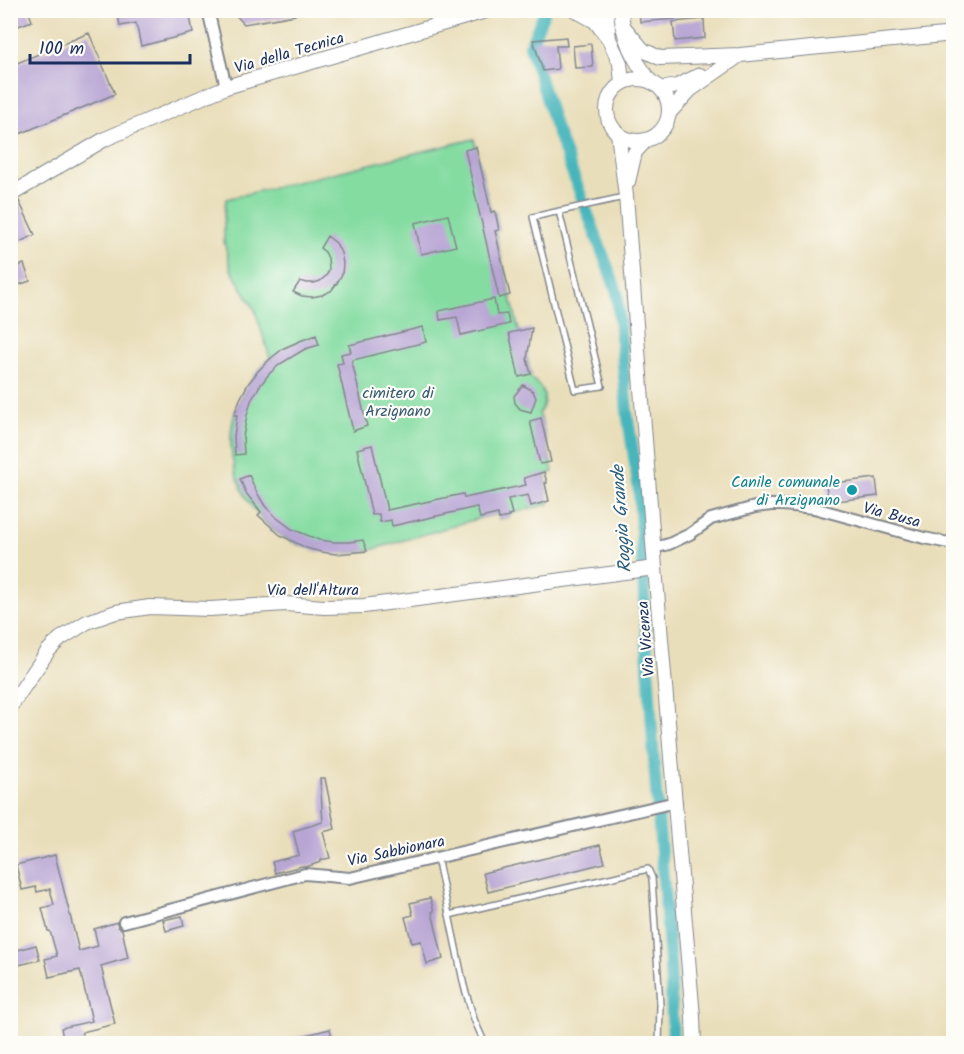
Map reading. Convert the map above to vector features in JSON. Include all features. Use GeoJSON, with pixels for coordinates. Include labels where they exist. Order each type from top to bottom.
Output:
{"type":"FeatureCollection","features":[{"type":"Feature","properties":{"kind":"main road","name":"Via della Tecnica"},"geometry":{"type":"LineString","coordinates":[[10,195],[105,140],[226,87],[489,10]]}},
{"type":"Feature","properties":{"kind":"main road"},"geometry":{"type":"LineString","coordinates":[[575,10],[595,21],[609,39],[620,63],[622,84],[641,79],[655,85],[677,86],[740,55]]}},
{"type":"Feature","properties":{"kind":"main road"},"geometry":{"type":"LineString","coordinates":[[606,10],[609,39]]}},
{"type":"Feature","properties":{"kind":"main road"},"geometry":{"type":"LineString","coordinates":[[621,10],[625,38],[631,52],[666,96],[669,113]]}},
{"type":"Feature","properties":{"kind":"main road"},"geometry":{"type":"LineString","coordinates":[[622,25],[643,50],[660,58],[740,55],[954,34]]}},
{"type":"Feature","properties":{"kind":"main road","name":"Via Vicenza"},"geometry":{"type":"LineString","coordinates":[[626,196],[635,152],[646,140],[662,130],[669,113],[690,90],[740,55]]}},
{"type":"Feature","properties":{"kind":"main road","name":"Via Vicenza"},"geometry":{"type":"LineString","coordinates":[[622,84],[610,98],[608,117],[618,133],[626,196],[694,1044]]}},
{"type":"Feature","properties":{"kind":"main road"},"geometry":{"type":"LineString","coordinates":[[618,133],[631,140],[646,140]]}},
{"type":"Feature","properties":{"kind":"main road","name":"Via dell'Altura"},"geometry":{"type":"LineString","coordinates":[[10,707],[48,651],[60,639],[87,622],[116,612],[150,607],[210,609],[286,604],[324,607],[364,606],[655,568]]}},
{"type":"Feature","properties":{"kind":"street"},"geometry":{"type":"LineString","coordinates":[[208,10],[226,87]]}},
{"type":"Feature","properties":{"kind":"street","name":"Via Busa"},"geometry":{"type":"LineString","coordinates":[[654,548],[690,534],[711,519],[771,505],[814,508],[954,544]]}},
{"type":"Feature","properties":{"kind":"street","name":"Via Sabbionara"},"geometry":{"type":"LineString","coordinates":[[124,922],[305,874],[350,878],[675,802]]}},
{"type":"Feature","properties":{"kind":"lane"},"geometry":{"type":"LineString","coordinates":[[560,211],[603,386],[575,390],[533,217],[626,196]]}},
{"type":"Feature","properties":{"kind":"lane"},"geometry":{"type":"LineString","coordinates":[[437,857],[464,986],[474,1019],[485,1044]]}},
{"type":"Feature","properties":{"kind":"lane"},"geometry":{"type":"LineString","coordinates":[[449,915],[648,869],[652,878],[660,1005],[659,1044]]}},
{"type":"Feature","properties":{"kind":"green space","name":"cimitero di Arzignano"},"geometry":{"type":"Polygon","coordinates":[[[474,139],[491,212],[495,211],[499,230],[495,231],[530,375],[542,389],[544,396],[543,407],[539,413],[553,472],[545,475],[549,504],[509,514],[509,517],[499,519],[498,514],[480,518],[367,551],[344,553],[323,551],[289,540],[257,514],[237,477],[232,457],[231,436],[234,416],[240,400],[258,371],[270,358],[255,310],[231,270],[224,241],[226,199],[474,139]]]}},
{"type":"Feature","properties":{"kind":"building"},"geometry":{"type":"Polygon","coordinates":[[[10,10],[28,10],[32,21],[10,29],[10,10]]]}},
{"type":"Feature","properties":{"kind":"building"},"geometry":{"type":"Polygon","coordinates":[[[117,10],[189,10],[193,33],[141,46],[136,23],[120,26],[117,10]]]}},
{"type":"Feature","properties":{"kind":"building"},"geometry":{"type":"Polygon","coordinates":[[[231,10],[295,10],[295,15],[244,24],[231,10]]]}},
{"type":"Feature","properties":{"kind":"building"},"geometry":{"type":"Polygon","coordinates":[[[639,10],[674,10],[675,19],[640,22],[639,10]]]}},
{"type":"Feature","properties":{"kind":"building"},"geometry":{"type":"Polygon","coordinates":[[[704,19],[705,38],[675,41],[673,22],[704,19]]]}},
{"type":"Feature","properties":{"kind":"building"},"geometry":{"type":"Polygon","coordinates":[[[89,33],[115,94],[10,138],[10,66],[89,33]]]}},
{"type":"Feature","properties":{"kind":"building"},"geometry":{"type":"Polygon","coordinates":[[[566,37],[567,46],[556,46],[558,69],[543,71],[533,40],[566,37]]]}},
{"type":"Feature","properties":{"kind":"building"},"geometry":{"type":"Polygon","coordinates":[[[591,44],[593,67],[575,68],[573,46],[591,44]]]}},
{"type":"Feature","properties":{"kind":"building"},"geometry":{"type":"Polygon","coordinates":[[[476,147],[491,212],[495,211],[499,230],[495,231],[510,295],[499,298],[465,150],[476,147]]]}},
{"type":"Feature","properties":{"kind":"building"},"geometry":{"type":"Polygon","coordinates":[[[19,201],[35,235],[13,245],[10,240],[10,223],[15,221],[10,205],[19,201]]]}},
{"type":"Feature","properties":{"kind":"building"},"geometry":{"type":"Polygon","coordinates":[[[448,215],[456,246],[421,254],[415,223],[448,215]]]}},
{"type":"Feature","properties":{"kind":"building"},"geometry":{"type":"Polygon","coordinates":[[[327,236],[336,243],[341,253],[342,274],[337,283],[331,291],[322,295],[302,296],[293,292],[300,281],[314,283],[326,276],[329,270],[328,258],[320,248],[327,236]]]}},
{"type":"Feature","properties":{"kind":"building"},"geometry":{"type":"Polygon","coordinates":[[[24,264],[30,281],[10,288],[10,269],[24,264]]]}},
{"type":"Feature","properties":{"kind":"building"},"geometry":{"type":"Polygon","coordinates":[[[494,299],[497,315],[507,314],[509,324],[461,335],[457,317],[440,320],[439,311],[494,299]]]}},
{"type":"Feature","properties":{"kind":"building"},"geometry":{"type":"Polygon","coordinates":[[[423,327],[426,342],[353,360],[367,426],[353,431],[337,364],[343,363],[341,354],[351,352],[349,345],[423,327]]]}},
{"type":"Feature","properties":{"kind":"building"},"geometry":{"type":"Polygon","coordinates":[[[532,328],[527,359],[531,374],[519,377],[509,333],[532,328]]]}},
{"type":"Feature","properties":{"kind":"building"},"geometry":{"type":"Polygon","coordinates":[[[316,335],[319,345],[305,349],[280,364],[259,387],[251,401],[247,415],[243,437],[244,454],[235,455],[234,437],[237,415],[234,415],[248,384],[270,359],[284,348],[316,335]]]}},
{"type":"Feature","properties":{"kind":"building"},"geometry":{"type":"Polygon","coordinates":[[[523,385],[533,391],[536,398],[531,412],[520,409],[515,403],[514,396],[523,385]]]}},
{"type":"Feature","properties":{"kind":"building"},"geometry":{"type":"Polygon","coordinates":[[[541,418],[551,462],[540,464],[530,421],[541,418]]]}},
{"type":"Feature","properties":{"kind":"building"},"geometry":{"type":"Polygon","coordinates":[[[372,445],[387,510],[463,494],[464,498],[526,485],[524,478],[544,472],[549,501],[531,506],[528,495],[508,499],[512,514],[499,519],[498,514],[480,518],[477,507],[392,526],[391,520],[380,522],[379,514],[372,515],[357,449],[372,445]]]}},
{"type":"Feature","properties":{"kind":"building"},"geometry":{"type":"Polygon","coordinates":[[[249,475],[265,506],[292,529],[319,540],[349,542],[363,540],[367,551],[336,554],[321,552],[306,548],[280,535],[258,515],[261,512],[246,493],[240,479],[249,475]]]}},
{"type":"Feature","properties":{"kind":"building","name":"Canile comunale di Arzignano"},"geometry":{"type":"Polygon","coordinates":[[[876,478],[878,496],[828,502],[826,484],[876,478]]]}},
{"type":"Feature","properties":{"kind":"building"},"geometry":{"type":"Polygon","coordinates":[[[320,778],[325,778],[335,829],[323,832],[330,858],[306,867],[275,873],[272,862],[299,855],[293,831],[323,822],[320,778]]]}},
{"type":"Feature","properties":{"kind":"building"},"geometry":{"type":"Polygon","coordinates":[[[600,845],[605,863],[488,892],[483,873],[600,845]]]}},
{"type":"Feature","properties":{"kind":"building"},"geometry":{"type":"Polygon","coordinates":[[[55,855],[79,951],[98,946],[94,929],[117,922],[118,927],[122,929],[128,958],[101,966],[115,1024],[82,1032],[84,1044],[64,1044],[61,1028],[92,1021],[80,970],[49,977],[45,959],[57,956],[42,908],[54,905],[50,889],[37,892],[36,887],[22,890],[16,865],[55,855]]]}},
{"type":"Feature","properties":{"kind":"building"},"geometry":{"type":"Polygon","coordinates":[[[430,898],[443,959],[427,964],[421,941],[412,943],[405,917],[413,915],[410,903],[430,898]]]}},
{"type":"Feature","properties":{"kind":"building"},"geometry":{"type":"Polygon","coordinates":[[[182,916],[184,926],[166,931],[163,920],[182,916]]]}},
{"type":"Feature","properties":{"kind":"building"},"geometry":{"type":"Polygon","coordinates":[[[36,945],[40,960],[10,967],[10,952],[36,945]]]}},
{"type":"Feature","properties":{"kind":"building"},"geometry":{"type":"Polygon","coordinates":[[[330,1029],[334,1044],[286,1044],[286,1040],[330,1029]]]}},
{"type":"Feature","properties":{"kind":"waterway","name":"Roggia Grande"},"geometry":{"type":"LineString","coordinates":[[545,10],[530,46],[555,126],[617,292],[627,412],[639,491],[656,791],[670,962],[673,1044]]}},
{"type":"Feature","properties":{"kind":"place","name":"Canile comunale di Arzignano"},"geometry":{"type":"Point","coordinates":[852,490]}}]}
